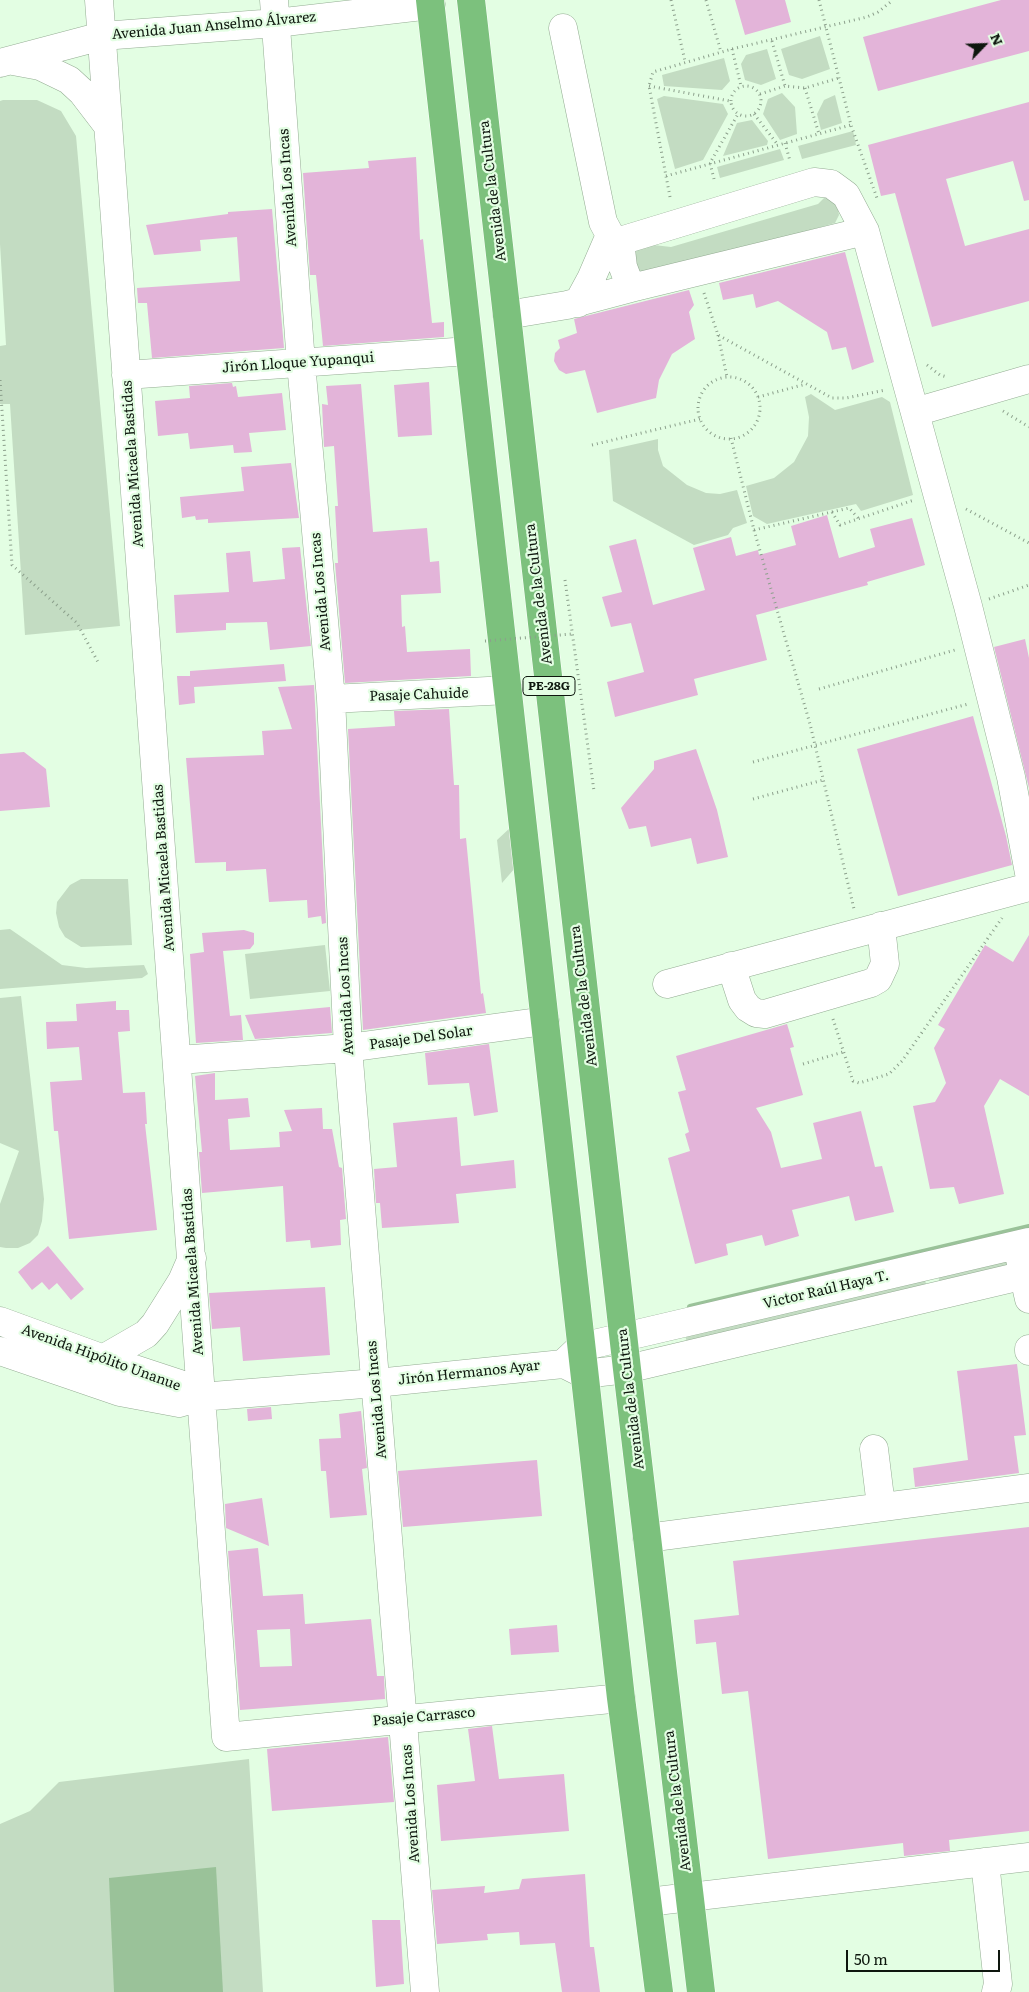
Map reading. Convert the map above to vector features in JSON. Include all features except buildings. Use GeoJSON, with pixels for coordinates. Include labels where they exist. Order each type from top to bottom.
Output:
{"type":"FeatureCollection","features":[{"type":"Feature","properties":{"kind":"highway","name":"Avenida de la Cultura"},"geometry":{"type":"LineString","coordinates":[[471,0],[623,1338],[701,1992]]}},
{"type":"Feature","properties":{"kind":"highway","name":"PE-28G"},"geometry":{"type":"LineString","coordinates":[[431,3],[545,1021],[576,1361]]}},
{"type":"Feature","properties":{"kind":"highway"},"geometry":{"type":"LineString","coordinates":[[576,1361],[659,1992]]}},
{"type":"Feature","properties":{"kind":"street","name":"Avenida Micaela Bastidas"},"geometry":{"type":"LineString","coordinates":[[99,0],[193,1257],[200,1397],[226,1737]]}},
{"type":"Feature","properties":{"kind":"street","name":"Avenida Juan Anselmo Álvarez"},"geometry":{"type":"LineString","coordinates":[[4,61],[102,36],[275,12],[431,3]]}},
{"type":"Feature","properties":{"kind":"street","name":"Avenida Los Incas"},"geometry":{"type":"LineString","coordinates":[[275,12],[301,363],[331,699],[348,1048],[405,1719],[425,1992]]}},
{"type":"Feature","properties":{"kind":"street"},"geometry":{"type":"LineString","coordinates":[[563,28],[603,222],[615,238],[631,288]]}},
{"type":"Feature","properties":{"kind":"street"},"geometry":{"type":"LineString","coordinates":[[4,61],[40,66],[69,80],[82,92],[108,126]]}},
{"type":"Feature","properties":{"kind":"street"},"geometry":{"type":"LineString","coordinates":[[578,303],[615,238],[814,182],[823,182],[840,188],[846,194],[865,231],[989,686],[1011,777],[1029,873]]}},
{"type":"Feature","properties":{"kind":"street"},"geometry":{"type":"LineString","coordinates":[[507,315],[578,303],[631,288],[865,231]]}},
{"type":"Feature","properties":{"kind":"street","name":"Jirón Lloque Yupanqui"},"geometry":{"type":"LineString","coordinates":[[126,375],[469,351]]}},
{"type":"Feature","properties":{"kind":"street"},"geometry":{"type":"LineString","coordinates":[[915,412],[1029,379]]}},
{"type":"Feature","properties":{"kind":"street","name":"Pasaje Cahuide"},"geometry":{"type":"LineString","coordinates":[[331,699],[508,690]]}},
{"type":"Feature","properties":{"kind":"street"},"geometry":{"type":"LineString","coordinates":[[667,984],[869,923],[1029,887]]}},
{"type":"Feature","properties":{"kind":"street"},"geometry":{"type":"LineString","coordinates":[[731,966],[742,1000],[748,1008],[756,1013],[765,1014],[871,983],[878,979],[885,964],[869,923]]}},
{"type":"Feature","properties":{"kind":"street","name":"Pasaje Del Solar"},"geometry":{"type":"LineString","coordinates":[[178,1060],[348,1048],[545,1021]]}},
{"type":"Feature","properties":{"kind":"street"},"geometry":{"type":"LineString","coordinates":[[576,1361],[627,1369],[1027,1283],[1023,1244]]}},
{"type":"Feature","properties":{"kind":"street","name":"Victor Raúl Haya T."},"geometry":{"type":"LineString","coordinates":[[576,1361],[623,1338],[1023,1244]]}},
{"type":"Feature","properties":{"kind":"street"},"geometry":{"type":"LineString","coordinates":[[70,1376],[104,1359],[146,1334],[182,1281],[193,1257]]}},
{"type":"Feature","properties":{"kind":"street","name":"Avenida Hipólito Unanue"},"geometry":{"type":"LineString","coordinates":[[0,1321],[104,1359],[180,1384],[200,1397]]}},
{"type":"Feature","properties":{"kind":"street","name":"Avenida Hipólito Unanue"},"geometry":{"type":"LineString","coordinates":[[0,1351],[120,1392],[179,1403],[200,1397],[376,1383]]}},
{"type":"Feature","properties":{"kind":"street","name":"Jirón Hermanos Ayar"},"geometry":{"type":"LineString","coordinates":[[376,1383],[576,1361]]}},
{"type":"Feature","properties":{"kind":"street"},"geometry":{"type":"LineString","coordinates":[[874,1449],[881,1506]]}},
{"type":"Feature","properties":{"kind":"street"},"geometry":{"type":"LineString","coordinates":[[647,1538],[1029,1488]]}},
{"type":"Feature","properties":{"kind":"street","name":"Pasaje Carrasco"},"geometry":{"type":"LineString","coordinates":[[226,1737],[621,1698]]}},
{"type":"Feature","properties":{"kind":"street"},"geometry":{"type":"LineString","coordinates":[[648,1902],[1029,1857]]}},
{"type":"Feature","properties":{"kind":"street"},"geometry":{"type":"LineString","coordinates":[[986,1862],[998,1984],[996,1992]]}},
{"type":"Feature","properties":{"kind":"path"},"geometry":{"type":"LineString","coordinates":[[671,0],[685,62]]}},
{"type":"Feature","properties":{"kind":"path"},"geometry":{"type":"LineString","coordinates":[[706,0],[721,52]]}},
{"type":"Feature","properties":{"kind":"path"},"geometry":{"type":"LineString","coordinates":[[819,0],[851,125],[881,209]]}},
{"type":"Feature","properties":{"kind":"path"},"geometry":{"type":"LineString","coordinates":[[670,196],[649,86],[651,76],[657,70],[732,49],[772,41],[872,15],[893,0]]}},
{"type":"Feature","properties":{"kind":"path"},"geometry":{"type":"LineString","coordinates":[[772,41],[785,86]]}},
{"type":"Feature","properties":{"kind":"path"},"geometry":{"type":"LineString","coordinates":[[732,49],[741,86]]}},
{"type":"Feature","properties":{"kind":"path"},"geometry":{"type":"LineString","coordinates":[[760,94],[785,86],[805,88],[839,78]]}},
{"type":"Feature","properties":{"kind":"path"},"geometry":{"type":"LineString","coordinates":[[649,86],[730,101]]}},
{"type":"Feature","properties":{"kind":"path"},"geometry":{"type":"LineString","coordinates":[[741,86],[750,86],[760,94],[759,108],[754,114],[747,116],[734,111],[730,101],[732,92],[741,86]]}},
{"type":"Feature","properties":{"kind":"path"},"geometry":{"type":"LineString","coordinates":[[805,88],[819,134]]}},
{"type":"Feature","properties":{"kind":"path"},"geometry":{"type":"LineString","coordinates":[[714,179],[710,163],[738,114]]}},
{"type":"Feature","properties":{"kind":"path"},"geometry":{"type":"LineString","coordinates":[[754,114],[778,145]]}},
{"type":"Feature","properties":{"kind":"path"},"geometry":{"type":"LineString","coordinates":[[666,176],[851,125]]}},
{"type":"Feature","properties":{"kind":"path"},"geometry":{"type":"LineString","coordinates":[[786,143],[790,161]]}},
{"type":"Feature","properties":{"kind":"path"},"geometry":{"type":"LineString","coordinates":[[697,272],[718,335],[727,377]]}},
{"type":"Feature","properties":{"kind":"path"},"geometry":{"type":"LineString","coordinates":[[718,335],[832,398],[839,399],[890,389]]}},
{"type":"Feature","properties":{"kind":"path"},"geometry":{"type":"LineString","coordinates":[[926,364],[940,375],[954,378]]}},
{"type":"Feature","properties":{"kind":"path"},"geometry":{"type":"LineString","coordinates":[[727,377],[746,382],[758,397],[760,406],[755,425],[740,437],[731,438],[712,433],[700,419],[699,400],[704,391],[710,384],[727,377]]}},
{"type":"Feature","properties":{"kind":"path"},"geometry":{"type":"LineString","coordinates":[[0,380],[12,565],[77,623],[99,664]]}},
{"type":"Feature","properties":{"kind":"path"},"geometry":{"type":"LineString","coordinates":[[758,397],[807,384]]}},
{"type":"Feature","properties":{"kind":"path"},"geometry":{"type":"LineString","coordinates":[[592,445],[700,419]]}},
{"type":"Feature","properties":{"kind":"path"},"geometry":{"type":"LineString","coordinates":[[731,438],[754,530],[816,746],[823,780],[869,923]]}},
{"type":"Feature","properties":{"kind":"path"},"geometry":{"type":"LineString","coordinates":[[832,512],[840,526],[920,498]]}},
{"type":"Feature","properties":{"kind":"path"},"geometry":{"type":"LineString","coordinates":[[963,507],[1029,543]]}},
{"type":"Feature","properties":{"kind":"path"},"geometry":{"type":"LineString","coordinates":[[754,530],[849,508],[859,518]]}},
{"type":"Feature","properties":{"kind":"path"},"geometry":{"type":"LineString","coordinates":[[565,580],[594,791]]}},
{"type":"Feature","properties":{"kind":"path"},"geometry":{"type":"LineString","coordinates":[[980,602],[1029,585]]}},
{"type":"Feature","properties":{"kind":"path"},"geometry":{"type":"LineString","coordinates":[[485,641],[572,634]]}},
{"type":"Feature","properties":{"kind":"path"},"geometry":{"type":"LineString","coordinates":[[819,689],[964,648]]}},
{"type":"Feature","properties":{"kind":"path"},"geometry":{"type":"LineString","coordinates":[[753,762],[976,702]]}},
{"type":"Feature","properties":{"kind":"path"},"geometry":{"type":"LineString","coordinates":[[753,799],[823,780]]}},
{"type":"Feature","properties":{"kind":"path"},"geometry":{"type":"LineString","coordinates":[[826,996],[850,1075],[856,1083],[889,1074],[896,1070],[1006,912]]}},
{"type":"Feature","properties":{"kind":"path"},"geometry":{"type":"LineString","coordinates":[[803,1064],[843,1052]]}},
{"type":"Feature","properties":{"kind":"shaded area"},"geometry":{"type":"Polygon","coordinates":[[[820,36],[830,69],[802,79],[789,75],[781,49],[820,36]]]}},
{"type":"Feature","properties":{"kind":"shaded area"},"geometry":{"type":"Polygon","coordinates":[[[767,49],[776,79],[761,85],[745,80],[741,64],[746,55],[767,49]]]}},
{"type":"Feature","properties":{"kind":"shaded area"},"geometry":{"type":"Polygon","coordinates":[[[724,58],[730,81],[722,90],[664,86],[662,75],[724,58]]]}},
{"type":"Feature","properties":{"kind":"shaded area"},"geometry":{"type":"Polygon","coordinates":[[[782,93],[795,107],[797,134],[780,140],[763,114],[768,99],[782,93]]]}},
{"type":"Feature","properties":{"kind":"shaded area"},"geometry":{"type":"Polygon","coordinates":[[[835,95],[842,123],[821,130],[817,114],[824,100],[835,95]]]}},
{"type":"Feature","properties":{"kind":"shaded area"},"geometry":{"type":"Polygon","coordinates":[[[664,96],[723,104],[728,114],[703,160],[675,169],[657,99],[664,96]]]}},
{"type":"Feature","properties":{"kind":"shaded area"},"geometry":{"type":"Polygon","coordinates":[[[37,100],[61,111],[76,136],[120,626],[25,635],[10,404],[0,404],[0,346],[6,345],[0,244],[0,101],[37,100]]]}},
{"type":"Feature","properties":{"kind":"shaded area"},"geometry":{"type":"Polygon","coordinates":[[[752,120],[768,141],[767,145],[723,156],[737,123],[752,120]]]}},
{"type":"Feature","properties":{"kind":"shaded area"},"geometry":{"type":"Polygon","coordinates":[[[853,131],[856,145],[802,159],[798,146],[853,131]]]}},
{"type":"Feature","properties":{"kind":"shaded area"},"geometry":{"type":"Polygon","coordinates":[[[780,149],[784,160],[720,178],[717,167],[780,149]]]}},
{"type":"Feature","properties":{"kind":"shaded area"},"geometry":{"type":"Polygon","coordinates":[[[827,195],[836,201],[839,215],[835,223],[656,273],[638,275],[628,266],[636,243],[671,247],[818,204],[827,195]]]}},
{"type":"Feature","properties":{"kind":"shaded area"},"geometry":{"type":"Polygon","coordinates":[[[811,394],[835,410],[882,397],[890,402],[913,495],[861,511],[856,504],[767,524],[753,516],[746,486],[774,478],[794,462],[808,436],[809,417],[805,397],[811,394]]]}},
{"type":"Feature","properties":{"kind":"shaded area"},"geometry":{"type":"Polygon","coordinates":[[[658,439],[658,450],[663,466],[687,485],[706,493],[720,494],[737,490],[747,523],[733,528],[728,535],[694,545],[613,501],[609,450],[658,439]]]}},
{"type":"Feature","properties":{"kind":"shaded area"},"geometry":{"type":"Polygon","coordinates":[[[511,827],[515,868],[502,883],[497,840],[511,827]]]}},
{"type":"Feature","properties":{"kind":"shaded area"},"geometry":{"type":"Polygon","coordinates":[[[81,879],[128,879],[132,945],[81,947],[65,937],[59,927],[56,913],[57,902],[70,885],[81,879]]]}},
{"type":"Feature","properties":{"kind":"shaded area"},"geometry":{"type":"Polygon","coordinates":[[[10,929],[62,965],[86,968],[144,965],[148,974],[142,978],[0,989],[0,930],[10,929]]]}},
{"type":"Feature","properties":{"kind":"shaded area"},"geometry":{"type":"Polygon","coordinates":[[[325,945],[330,991],[250,999],[245,954],[325,945]]]}},
{"type":"Feature","properties":{"kind":"shaded area"},"geometry":{"type":"Polygon","coordinates":[[[21,996],[44,1199],[42,1221],[38,1235],[30,1243],[18,1248],[6,1248],[0,1247],[0,1204],[19,1151],[0,1143],[0,998],[21,996]]]}},
{"type":"Feature","properties":{"kind":"shaded area"},"geometry":{"type":"Polygon","coordinates":[[[1002,1257],[1012,1263],[942,1289],[937,1273],[1002,1257]]]}},
{"type":"Feature","properties":{"kind":"shaded area"},"geometry":{"type":"Polygon","coordinates":[[[924,1276],[928,1292],[688,1348],[685,1334],[924,1276]]]}},
{"type":"Feature","properties":{"kind":"shaded area"},"geometry":{"type":"Polygon","coordinates":[[[249,1759],[263,1992],[0,1992],[0,1824],[30,1811],[59,1782],[249,1759]]]}},
{"type":"Feature","properties":{"kind":"shaded area"},"geometry":{"type":"Polygon","coordinates":[[[216,1867],[223,1992],[114,1992],[109,1878],[216,1867]]]}},
{"type":"Feature","properties":{"kind":"waterway"},"geometry":{"type":"LineString","coordinates":[[690,1307],[1029,1227]]}}]}
